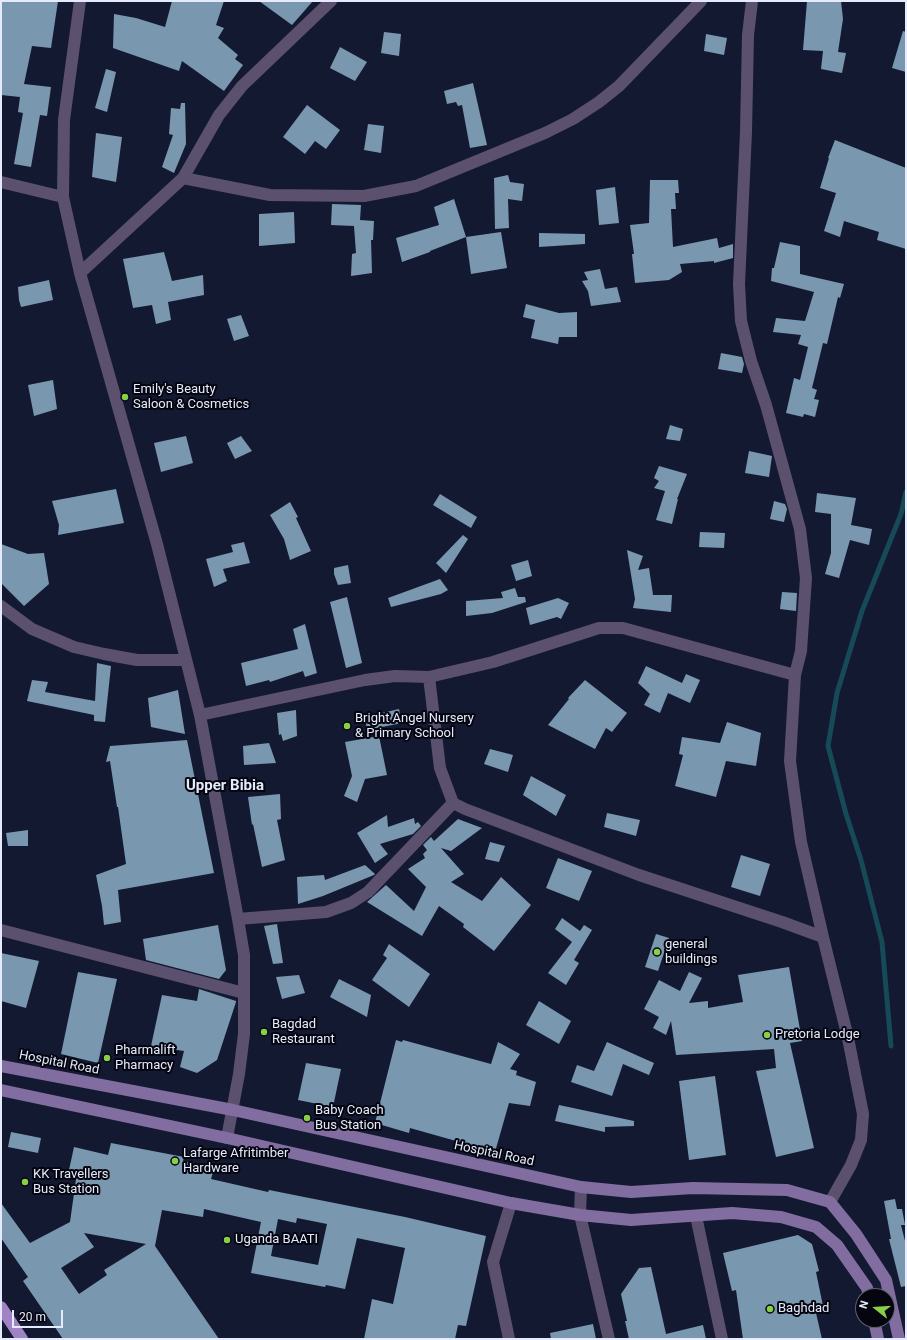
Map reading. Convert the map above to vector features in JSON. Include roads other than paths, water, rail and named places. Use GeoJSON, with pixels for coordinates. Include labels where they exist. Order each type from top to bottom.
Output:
{"type":"FeatureCollection","features":[{"type":"Feature","properties":{"kind":"main road","name":"Hospital Road"},"geometry":{"type":"LineString","coordinates":[[1,1066],[233,1110],[581,1187],[631,1192],[693,1188],[787,1190],[830,1202]]}},
{"type":"Feature","properties":{"kind":"main road"},"geometry":{"type":"LineString","coordinates":[[1,1090],[227,1138],[511,1203],[580,1215],[631,1220],[732,1213],[781,1217],[816,1227],[837,1245],[867,1288]]}},
{"type":"Feature","properties":{"kind":"main road"},"geometry":{"type":"LineString","coordinates":[[830,1202],[856,1234],[886,1280],[899,1339]]}},
{"type":"Feature","properties":{"kind":"main road"},"geometry":{"type":"LineString","coordinates":[[1,1308],[22,1339]]}},
{"type":"Feature","properties":{"kind":"main road"},"geometry":{"type":"LineString","coordinates":[[876,1328],[878,1339]]}},
{"type":"Feature","properties":{"kind":"street"},"geometry":{"type":"LineString","coordinates":[[80,1],[64,120],[63,197],[80,273],[157,544],[200,715],[238,919],[244,955],[244,1034],[239,1074],[227,1138]]}},
{"type":"Feature","properties":{"kind":"street"},"geometry":{"type":"LineString","coordinates":[[80,273],[183,178],[219,115],[242,86],[331,1]]}},
{"type":"Feature","properties":{"kind":"street"},"geometry":{"type":"LineString","coordinates":[[183,178],[270,195],[364,196],[416,186],[545,133],[572,119],[619,86],[701,1]]}},
{"type":"Feature","properties":{"kind":"street"},"geometry":{"type":"LineString","coordinates":[[752,1],[748,35],[746,132],[739,284],[741,321],[751,361],[766,405],[800,529],[806,578],[801,651],[795,675],[790,761],[801,842],[848,1038],[863,1114],[861,1140],[852,1165],[830,1202]]}},
{"type":"Feature","properties":{"kind":"street"},"geometry":{"type":"LineString","coordinates":[[1,182],[63,197]]}},
{"type":"Feature","properties":{"kind":"street"},"geometry":{"type":"LineString","coordinates":[[1,606],[32,629],[74,647],[137,660],[186,660]]}},
{"type":"Feature","properties":{"kind":"street"},"geometry":{"type":"LineString","coordinates":[[200,715],[365,680],[395,676],[429,677],[493,662],[599,628],[623,628],[795,675]]}},
{"type":"Feature","properties":{"kind":"street"},"geometry":{"type":"LineString","coordinates":[[429,677],[440,768],[452,803],[639,875],[823,937]]}},
{"type":"Feature","properties":{"kind":"street"},"geometry":{"type":"LineString","coordinates":[[238,919],[326,912],[351,903],[368,892],[452,803]]}},
{"type":"Feature","properties":{"kind":"street"},"geometry":{"type":"LineString","coordinates":[[1,930],[244,993]]}},
{"type":"Feature","properties":{"kind":"street"},"geometry":{"type":"LineString","coordinates":[[581,1187],[580,1215],[609,1339]]}},
{"type":"Feature","properties":{"kind":"street"},"geometry":{"type":"LineString","coordinates":[[509,1339],[494,1262],[511,1203]]}},
{"type":"Feature","properties":{"kind":"street"},"geometry":{"type":"LineString","coordinates":[[696,1216],[722,1339]]}},
{"type":"Feature","properties":{"kind":"waterway"},"geometry":{"type":"LineString","coordinates":[[891,1046],[882,942],[861,860],[846,814],[828,746],[837,693],[862,611],[901,514],[906,492]]}},
{"type":"Feature","properties":{"kind":"place","name":"Emily's Beauty Saloon & Cosmetics"},"geometry":{"type":"Point","coordinates":[125,397]}},
{"type":"Feature","properties":{"kind":"place","name":"Bright Angel Nursery & Primary School"},"geometry":{"type":"Point","coordinates":[347,726]}},
{"type":"Feature","properties":{"kind":"place","name":"general buildings"},"geometry":{"type":"Point","coordinates":[657,952]}},
{"type":"Feature","properties":{"kind":"place","name":"Bagdad Restaurant"},"geometry":{"type":"Point","coordinates":[264,1032]}},
{"type":"Feature","properties":{"kind":"place","name":"Pretoria Lodge"},"geometry":{"type":"Point","coordinates":[767,1035]}},
{"type":"Feature","properties":{"kind":"place","name":"Pharmalift Pharmacy"},"geometry":{"type":"Point","coordinates":[107,1058]}},
{"type":"Feature","properties":{"kind":"place","name":"Baby Coach Bus Station"},"geometry":{"type":"Point","coordinates":[307,1118]}},
{"type":"Feature","properties":{"kind":"place","name":"Lafarge Afritimber Hardware"},"geometry":{"type":"Point","coordinates":[175,1161]}},
{"type":"Feature","properties":{"kind":"place","name":"KK Travellers Bus Station"},"geometry":{"type":"Point","coordinates":[25,1182]}},
{"type":"Feature","properties":{"kind":"place","name":"Uganda BAATI"},"geometry":{"type":"Point","coordinates":[227,1240]}},
{"type":"Feature","properties":{"kind":"place","name":"Baghdad"},"geometry":{"type":"Point","coordinates":[770,1309]}},
{"type":"Feature","properties":{"kind":"district","name":"Upper Bibia"},"geometry":{"type":"Point","coordinates":[225,786]}}]}
